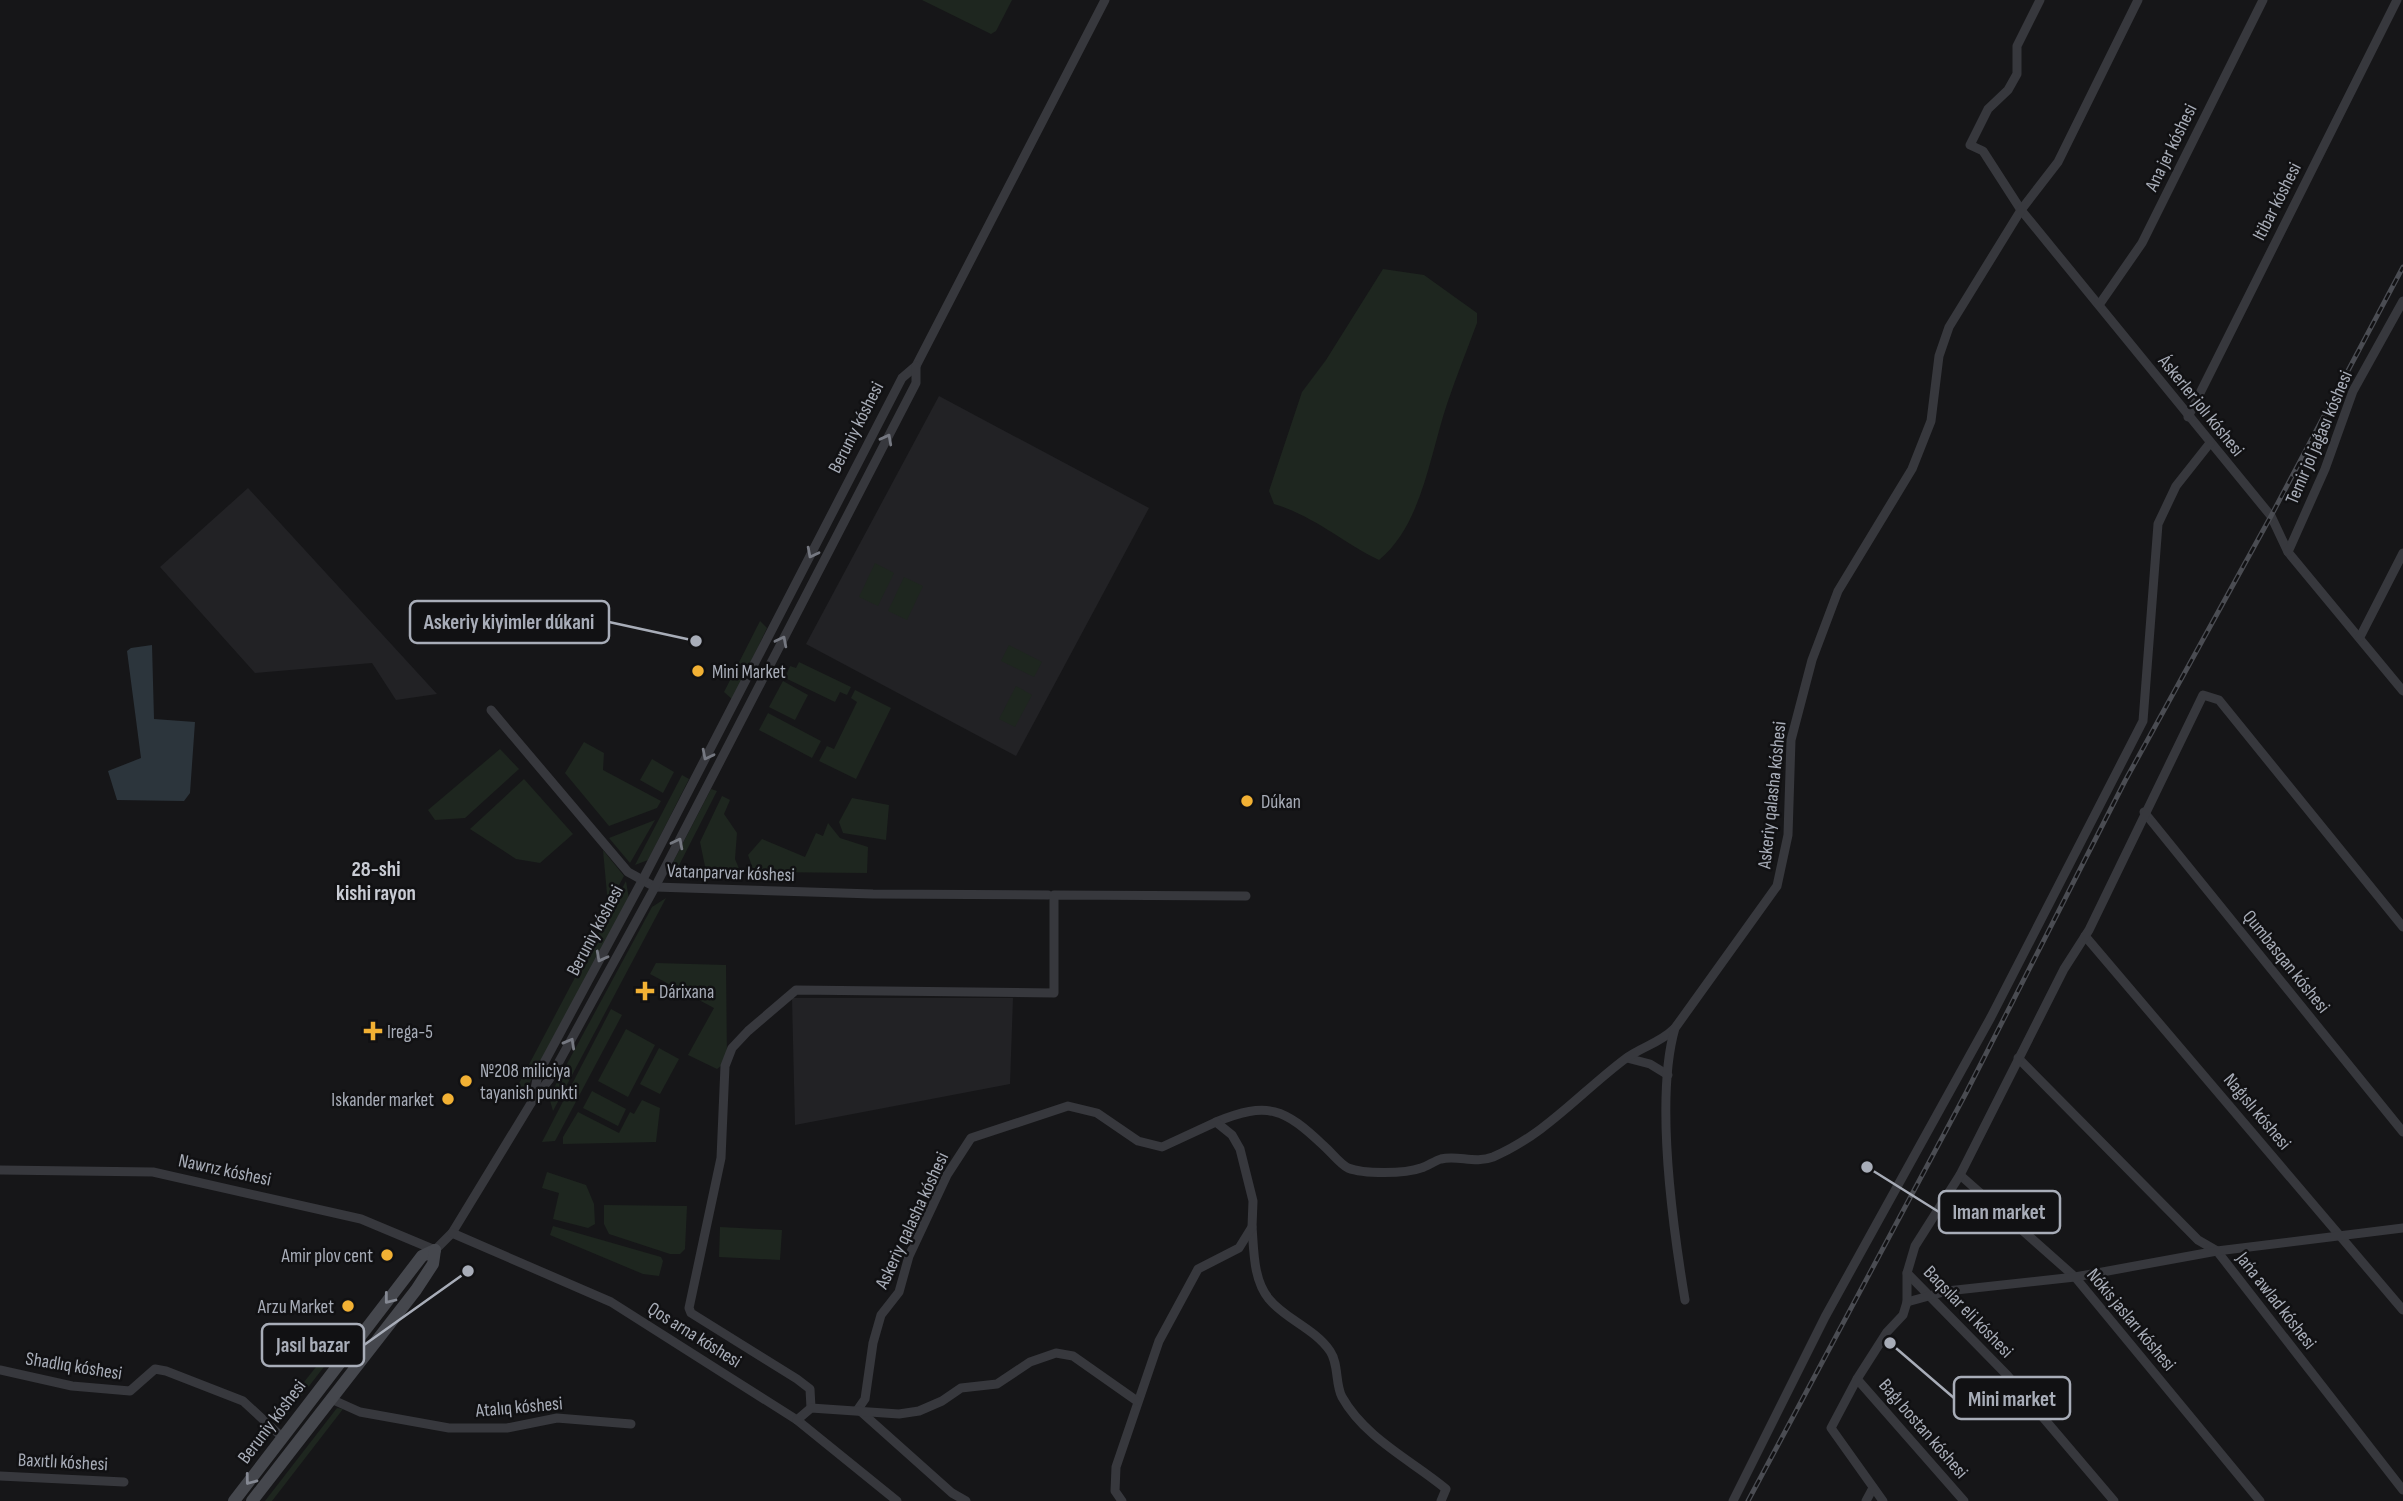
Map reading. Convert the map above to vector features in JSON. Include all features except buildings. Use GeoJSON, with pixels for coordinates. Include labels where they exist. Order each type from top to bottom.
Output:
{"type":"FeatureCollection","features":[{"type":"Feature","properties":{"kind":"street"},"geometry":{"type":"LineString","coordinates":[[916,366],[1105,0]]}},
{"type":"Feature","properties":{"kind":"street","name":"Áskerler jolı kóshesi"},"geometry":{"type":"LineString","coordinates":[[2040,0],[2017,46],[2017,74],[2008,90],[1988,109],[1969,145],[1983,151],[2021,210],[2271,516],[2288,552],[2403,691]]}},
{"type":"Feature","properties":{"kind":"street"},"geometry":{"type":"LineString","coordinates":[[2021,210],[2058,162],[2138,0]]}},
{"type":"Feature","properties":{"kind":"street","name":"Ana jer kóshesi"},"geometry":{"type":"LineString","coordinates":[[2099,305],[2142,243],[2263,0]]}},
{"type":"Feature","properties":{"kind":"street","name":"Itibar kóshesi"},"geometry":{"type":"LineString","coordinates":[[2188,417],[2396,0]]}},
{"type":"Feature","properties":{"kind":"street","name":"Askeriy qalasha kóshesi"},"geometry":{"type":"LineString","coordinates":[[858,1409],[865,1399],[873,1343],[881,1315],[899,1292],[909,1256],[947,1175],[971,1138],[1068,1106],[1097,1113],[1138,1141],[1162,1147],[1247,1110],[1266,1109],[1289,1118],[1309,1132],[1347,1167],[1393,1173],[1419,1169],[1443,1158],[1477,1162],[1494,1157],[1545,1127],[1627,1058],[1664,1039],[1675,1028],[1777,886],[1788,835],[1791,740],[1812,660],[1838,592],[1912,469],[1931,421],[1940,356],[1950,327],[2021,210]]}},
{"type":"Feature","properties":{"kind":"street","name":"Temir jol jaǵası kóshesi"},"geometry":{"type":"LineString","coordinates":[[2288,552],[2325,469],[2353,391],[2403,301]]}},
{"type":"Feature","properties":{"kind":"street","name":"Beruniy kóshesi"},"geometry":{"type":"LineString","coordinates":[[533,1100],[538,1073],[642,881],[902,378],[916,366]]}},
{"type":"Feature","properties":{"kind":"street","name":"Beruniy kóshesi"},"geometry":{"type":"LineString","coordinates":[[533,1100],[549,1080],[655,887],[916,383],[916,366]]}},
{"type":"Feature","properties":{"kind":"street"},"geometry":{"type":"LineString","coordinates":[[1733,1501],[1825,1317],[1991,1017],[2143,721],[2158,524],[2176,486],[2210,443]]}},
{"type":"Feature","properties":{"kind":"street"},"geometry":{"type":"LineString","coordinates":[[828,522],[840,528]]}},
{"type":"Feature","properties":{"kind":"street"},"geometry":{"type":"LineString","coordinates":[[2360,637],[2403,553]]}},
{"type":"Feature","properties":{"kind":"street"},"geometry":{"type":"LineString","coordinates":[[1883,1501],[1831,1428],[1857,1379],[1887,1332],[1903,1315],[1907,1302],[1908,1273],[1915,1246],[1960,1175],[2018,1058],[2085,936],[2138,834],[2144,812],[2203,695],[2219,701],[2403,927]]}},
{"type":"Feature","properties":{"kind":"street","name":"Vatanparvar kóshesi"},"geometry":{"type":"LineString","coordinates":[[491,710],[628,872],[655,887],[873,894],[1245,896]]}},
{"type":"Feature","properties":{"kind":"street","name":"Qumbasqan kóshesi"},"geometry":{"type":"LineString","coordinates":[[2144,812],[2403,1132]]}},
{"type":"Feature","properties":{"kind":"street"},"geometry":{"type":"LineString","coordinates":[[811,1408],[810,1390],[797,1379],[691,1313],[689,1308],[721,1158],[726,1066],[733,1048],[796,990],[1054,993],[1051,895]]}},
{"type":"Feature","properties":{"kind":"street","name":"Naǵıslı kóshesi"},"geometry":{"type":"LineString","coordinates":[[2085,936],[2403,1310]]}},
{"type":"Feature","properties":{"kind":"street","name":"Askeriy qalasha kóshesi"},"geometry":{"type":"LineString","coordinates":[[1675,1028],[1669,1050],[1668,1075],[1675,1239],[1685,1300]]}},
{"type":"Feature","properties":{"kind":"street"},"geometry":{"type":"LineString","coordinates":[[1627,1058],[1650,1064],[1668,1075]]}},
{"type":"Feature","properties":{"kind":"street","name":"Jańa awlad kóshesi"},"geometry":{"type":"LineString","coordinates":[[2018,1058],[2199,1240],[2217,1251],[2403,1490]]}},
{"type":"Feature","properties":{"kind":"street"},"geometry":{"type":"LineString","coordinates":[[435,1250],[452,1233],[533,1100]]}},
{"type":"Feature","properties":{"kind":"street"},"geometry":{"type":"LineString","coordinates":[[1216,1122],[1232,1135],[1240,1149],[1252,1201],[1255,1269],[1268,1299],[1307,1328],[1331,1353],[1342,1397],[1389,1449],[1416,1464],[1446,1489],[1441,1501]]}},
{"type":"Feature","properties":{"kind":"street"},"geometry":{"type":"LineString","coordinates":[[0,1164],[0,1170]]}},
{"type":"Feature","properties":{"kind":"street","name":"Nawrız kóshesi"},"geometry":{"type":"LineString","coordinates":[[0,1170],[153,1171],[361,1219],[435,1250]]}},
{"type":"Feature","properties":{"kind":"street","name":"Nókis jasları kóshesi"},"geometry":{"type":"LineString","coordinates":[[1960,1175],[2075,1277],[2260,1501]]}},
{"type":"Feature","properties":{"kind":"street"},"geometry":{"type":"LineString","coordinates":[[1122,1501],[1115,1491],[1116,1467],[1159,1341],[1198,1269],[1239,1248],[1252,1227]]}},
{"type":"Feature","properties":{"kind":"street"},"geometry":{"type":"LineString","coordinates":[[1907,1302],[1928,1296],[2075,1277],[2217,1251],[2403,1228]]}},
{"type":"Feature","properties":{"kind":"street","name":"Qos arna kóshesi"},"geometry":{"type":"LineString","coordinates":[[452,1233],[611,1302],[797,1420],[897,1501]]}},
{"type":"Feature","properties":{"kind":"street","name":"Beruniy kóshesi"},"geometry":{"type":"LineString","coordinates":[[252,1501],[416,1290],[433,1264],[435,1250]]}},
{"type":"Feature","properties":{"kind":"street","name":"Beruniy kóshesi"},"geometry":{"type":"LineString","coordinates":[[234,1501],[422,1256],[435,1250]]}},
{"type":"Feature","properties":{"kind":"street","name":"Baqsılar eli kóshesi"},"geometry":{"type":"LineString","coordinates":[[1908,1273],[2007,1376],[2114,1501]]}},
{"type":"Feature","properties":{"kind":"street"},"geometry":{"type":"LineString","coordinates":[[797,1420],[811,1408],[858,1409],[899,1414],[919,1411],[942,1401],[961,1388],[997,1384],[1030,1362],[1056,1353],[1073,1356],[1137,1401]]}},
{"type":"Feature","properties":{"kind":"street","name":"Shadlıq kóshesi"},"geometry":{"type":"LineString","coordinates":[[0,1370],[72,1386],[130,1391],[155,1369],[166,1371],[243,1401],[282,1437]]}},
{"type":"Feature","properties":{"kind":"street","name":"Baǵı bostan kóshesi"},"geometry":{"type":"LineString","coordinates":[[1857,1379],[1964,1501]]}},
{"type":"Feature","properties":{"kind":"street","name":"Atalıq kóshesi"},"geometry":{"type":"LineString","coordinates":[[331,1399],[359,1412],[449,1428],[507,1428],[557,1418],[631,1424]]}},
{"type":"Feature","properties":{"kind":"street"},"geometry":{"type":"LineString","coordinates":[[858,1409],[952,1493],[966,1501]]}},
{"type":"Feature","properties":{"kind":"street","name":"Baxıtlı kóshesi"},"geometry":{"type":"LineString","coordinates":[[0,1476],[124,1482]]}},
{"type":"Feature","properties":{"kind":"street"},"geometry":{"type":"LineString","coordinates":[[1866,1501],[1873,1488]]}},
{"type":"Feature","properties":{"kind":"shaded area"},"geometry":{"type":"Polygon","coordinates":[[[922,0],[1012,0],[996,31],[991,34],[922,0]]]}},
{"type":"Feature","properties":{"kind":"shaded area"},"geometry":{"type":"Polygon","coordinates":[[[1383,269],[1424,275],[1477,313],[1477,323],[1447,404],[1415,508],[1394,545],[1379,560],[1315,522],[1274,504],[1269,491],[1302,392],[1326,360],[1383,269]]]}},
{"type":"Feature","properties":{"kind":"shaded area"},"geometry":{"type":"Polygon","coordinates":[[[939,396],[1149,508],[1016,756],[806,644],[939,396]]]}},
{"type":"Feature","properties":{"kind":"shaded area"},"geometry":{"type":"Polygon","coordinates":[[[248,488],[437,694],[396,700],[372,663],[255,673],[160,567],[248,488]]]}},
{"type":"Feature","properties":{"kind":"shaded area"},"geometry":{"type":"Polygon","coordinates":[[[875,563],[894,573],[878,606],[859,597],[875,563]]]}},
{"type":"Feature","properties":{"kind":"shaded area"},"geometry":{"type":"Polygon","coordinates":[[[904,577],[923,586],[907,620],[888,611],[904,577]]]}},
{"type":"Feature","properties":{"kind":"shaded area"},"geometry":{"type":"Polygon","coordinates":[[[760,621],[767,628],[733,700],[724,692],[760,621]]]}},
{"type":"Feature","properties":{"kind":"shaded area"},"geometry":{"type":"Polygon","coordinates":[[[152,645],[154,719],[195,722],[190,793],[184,801],[117,800],[108,771],[141,758],[127,651],[152,645]]]}},
{"type":"Feature","properties":{"kind":"shaded area"},"geometry":{"type":"Polygon","coordinates":[[[1009,645],[1042,662],[1034,677],[1001,661],[1009,645]]]}},
{"type":"Feature","properties":{"kind":"shaded area"},"geometry":{"type":"Polygon","coordinates":[[[799,662],[851,687],[847,695],[840,692],[835,702],[785,678],[790,666],[796,668],[799,662]]]}},
{"type":"Feature","properties":{"kind":"shaded area"},"geometry":{"type":"Polygon","coordinates":[[[783,681],[808,695],[795,720],[769,707],[783,681]]]}},
{"type":"Feature","properties":{"kind":"shaded area"},"geometry":{"type":"Polygon","coordinates":[[[1016,686],[1032,695],[1015,727],[999,719],[1016,686]]]}},
{"type":"Feature","properties":{"kind":"shaded area"},"geometry":{"type":"Polygon","coordinates":[[[855,690],[891,708],[856,779],[819,761],[827,746],[834,749],[857,702],[851,698],[855,690]]]}},
{"type":"Feature","properties":{"kind":"shaded area"},"geometry":{"type":"Polygon","coordinates":[[[768,713],[821,741],[812,758],[759,730],[768,713]]]}},
{"type":"Feature","properties":{"kind":"shaded area"},"geometry":{"type":"Polygon","coordinates":[[[584,742],[604,753],[603,770],[661,801],[657,808],[609,826],[565,773],[584,742]]]}},
{"type":"Feature","properties":{"kind":"shaded area"},"geometry":{"type":"Polygon","coordinates":[[[500,749],[519,769],[465,818],[435,820],[428,810],[500,749]]]}},
{"type":"Feature","properties":{"kind":"shaded area"},"geometry":{"type":"Polygon","coordinates":[[[652,759],[674,772],[663,793],[640,780],[652,759]]]}},
{"type":"Feature","properties":{"kind":"shaded area"},"geometry":{"type":"Polygon","coordinates":[[[682,775],[689,779],[648,860],[635,865],[682,775]]]}},
{"type":"Feature","properties":{"kind":"shaded area"},"geometry":{"type":"Polygon","coordinates":[[[524,779],[573,834],[540,863],[516,859],[470,829],[524,779]]]}},
{"type":"Feature","properties":{"kind":"shaded area"},"geometry":{"type":"Polygon","coordinates":[[[711,789],[717,791],[673,877],[671,866],[711,789]]]}},
{"type":"Feature","properties":{"kind":"shaded area"},"geometry":{"type":"Polygon","coordinates":[[[722,796],[730,800],[724,814],[737,833],[735,859],[742,876],[707,876],[700,842],[722,796]]]}},
{"type":"Feature","properties":{"kind":"shaded area"},"geometry":{"type":"Polygon","coordinates":[[[852,798],[889,805],[886,840],[843,833],[839,822],[852,798]]]}},
{"type":"Feature","properties":{"kind":"shaded area"},"geometry":{"type":"Polygon","coordinates":[[[655,820],[630,863],[609,838],[655,820]]]}},
{"type":"Feature","properties":{"kind":"shaded area"},"geometry":{"type":"Polygon","coordinates":[[[828,823],[840,838],[868,847],[867,873],[754,872],[748,855],[762,839],[805,857],[816,833],[823,836],[828,823]]]}},
{"type":"Feature","properties":{"kind":"shaded area"},"geometry":{"type":"Polygon","coordinates":[[[603,850],[624,876],[608,905],[603,850]]]}},
{"type":"Feature","properties":{"kind":"shaded area"},"geometry":{"type":"Polygon","coordinates":[[[626,881],[629,899],[528,1086],[515,1091],[626,881]]]}},
{"type":"Feature","properties":{"kind":"shaded area"},"geometry":{"type":"Polygon","coordinates":[[[666,898],[553,1111],[549,1097],[652,907],[666,898]]]}},
{"type":"Feature","properties":{"kind":"shaded area"},"geometry":{"type":"Polygon","coordinates":[[[656,963],[726,965],[727,1061],[717,1069],[688,1055],[714,1008],[650,974],[656,963]]]}},
{"type":"Feature","properties":{"kind":"shaded area"},"geometry":{"type":"Polygon","coordinates":[[[792,998],[1013,998],[1010,1084],[795,1125],[792,998]]]}},
{"type":"Feature","properties":{"kind":"shaded area"},"geometry":{"type":"Polygon","coordinates":[[[611,1009],[622,1015],[555,1141],[542,1142],[611,1009]]]}},
{"type":"Feature","properties":{"kind":"shaded area"},"geometry":{"type":"Polygon","coordinates":[[[626,1029],[655,1045],[628,1097],[598,1081],[626,1029]]]}},
{"type":"Feature","properties":{"kind":"shaded area"},"geometry":{"type":"Polygon","coordinates":[[[659,1048],[679,1059],[660,1094],[640,1084],[659,1048]]]}},
{"type":"Feature","properties":{"kind":"shaded area"},"geometry":{"type":"Polygon","coordinates":[[[592,1091],[626,1109],[618,1126],[583,1108],[592,1091]]]}},
{"type":"Feature","properties":{"kind":"shaded area"},"geometry":{"type":"Polygon","coordinates":[[[642,1100],[660,1108],[656,1142],[563,1144],[563,1137],[578,1112],[619,1133],[630,1112],[634,1114],[642,1100]]]}},
{"type":"Feature","properties":{"kind":"shaded area"},"geometry":{"type":"Polygon","coordinates":[[[547,1172],[586,1185],[594,1204],[595,1224],[588,1228],[553,1219],[559,1193],[542,1188],[547,1172]]]}},
{"type":"Feature","properties":{"kind":"shaded area"},"geometry":{"type":"Polygon","coordinates":[[[604,1205],[687,1206],[685,1249],[680,1254],[670,1254],[609,1234],[604,1224],[604,1205]]]}},
{"type":"Feature","properties":{"kind":"shaded area"},"geometry":{"type":"Polygon","coordinates":[[[553,1226],[661,1257],[663,1261],[659,1276],[643,1274],[550,1235],[553,1226]]]}},
{"type":"Feature","properties":{"kind":"shaded area"},"geometry":{"type":"Polygon","coordinates":[[[720,1227],[782,1230],[780,1260],[719,1257],[720,1227]]]}},
{"type":"Feature","properties":{"kind":"shaded area"},"geometry":{"type":"Polygon","coordinates":[[[343,1333],[337,1350],[282,1421],[273,1421],[343,1333]]]}},
{"type":"Feature","properties":{"kind":"shaded area"},"geometry":{"type":"Polygon","coordinates":[[[337,1408],[343,1409],[272,1501],[265,1501],[337,1408]]]}},
{"type":"Feature","properties":{"kind":"railway"},"geometry":{"type":"LineString","coordinates":[[1748,1501],[1966,1093],[2125,781],[2271,516],[2403,267]]}},
{"type":"Feature","properties":{"kind":"place","name":"Askeriy kiyimler dúkani"},"geometry":{"type":"Point","coordinates":[696,641]}},
{"type":"Feature","properties":{"kind":"place","name":"Mini Market"},"geometry":{"type":"Point","coordinates":[698,671]}},
{"type":"Feature","properties":{"kind":"place","name":"Dúkan"},"geometry":{"type":"Point","coordinates":[1247,801]}},
{"type":"Feature","properties":{"kind":"place","name":"Dárixana"},"geometry":{"type":"Point","coordinates":[645,991]}},
{"type":"Feature","properties":{"kind":"place","name":"Irega-5"},"geometry":{"type":"Point","coordinates":[373,1031]}},
{"type":"Feature","properties":{"kind":"place","name":"№208 miliciya tayanish punkti"},"geometry":{"type":"Point","coordinates":[466,1081]}},
{"type":"Feature","properties":{"kind":"place","name":"Iskander market"},"geometry":{"type":"Point","coordinates":[448,1099]}},
{"type":"Feature","properties":{"kind":"place","name":"Iman market"},"geometry":{"type":"Point","coordinates":[1867,1167]}},
{"type":"Feature","properties":{"kind":"place","name":"Amir plov cent"},"geometry":{"type":"Point","coordinates":[387,1255]}},
{"type":"Feature","properties":{"kind":"place","name":"Jasıl bazar"},"geometry":{"type":"Point","coordinates":[468,1271]}},
{"type":"Feature","properties":{"kind":"place","name":"Arzu Market"},"geometry":{"type":"Point","coordinates":[348,1306]}},
{"type":"Feature","properties":{"kind":"place","name":"Mini market"},"geometry":{"type":"Point","coordinates":[1890,1343]}},
{"type":"Feature","properties":{"kind":"district","name":"28-shi kishi rayon"},"geometry":{"type":"Point","coordinates":[376,881]}}]}
